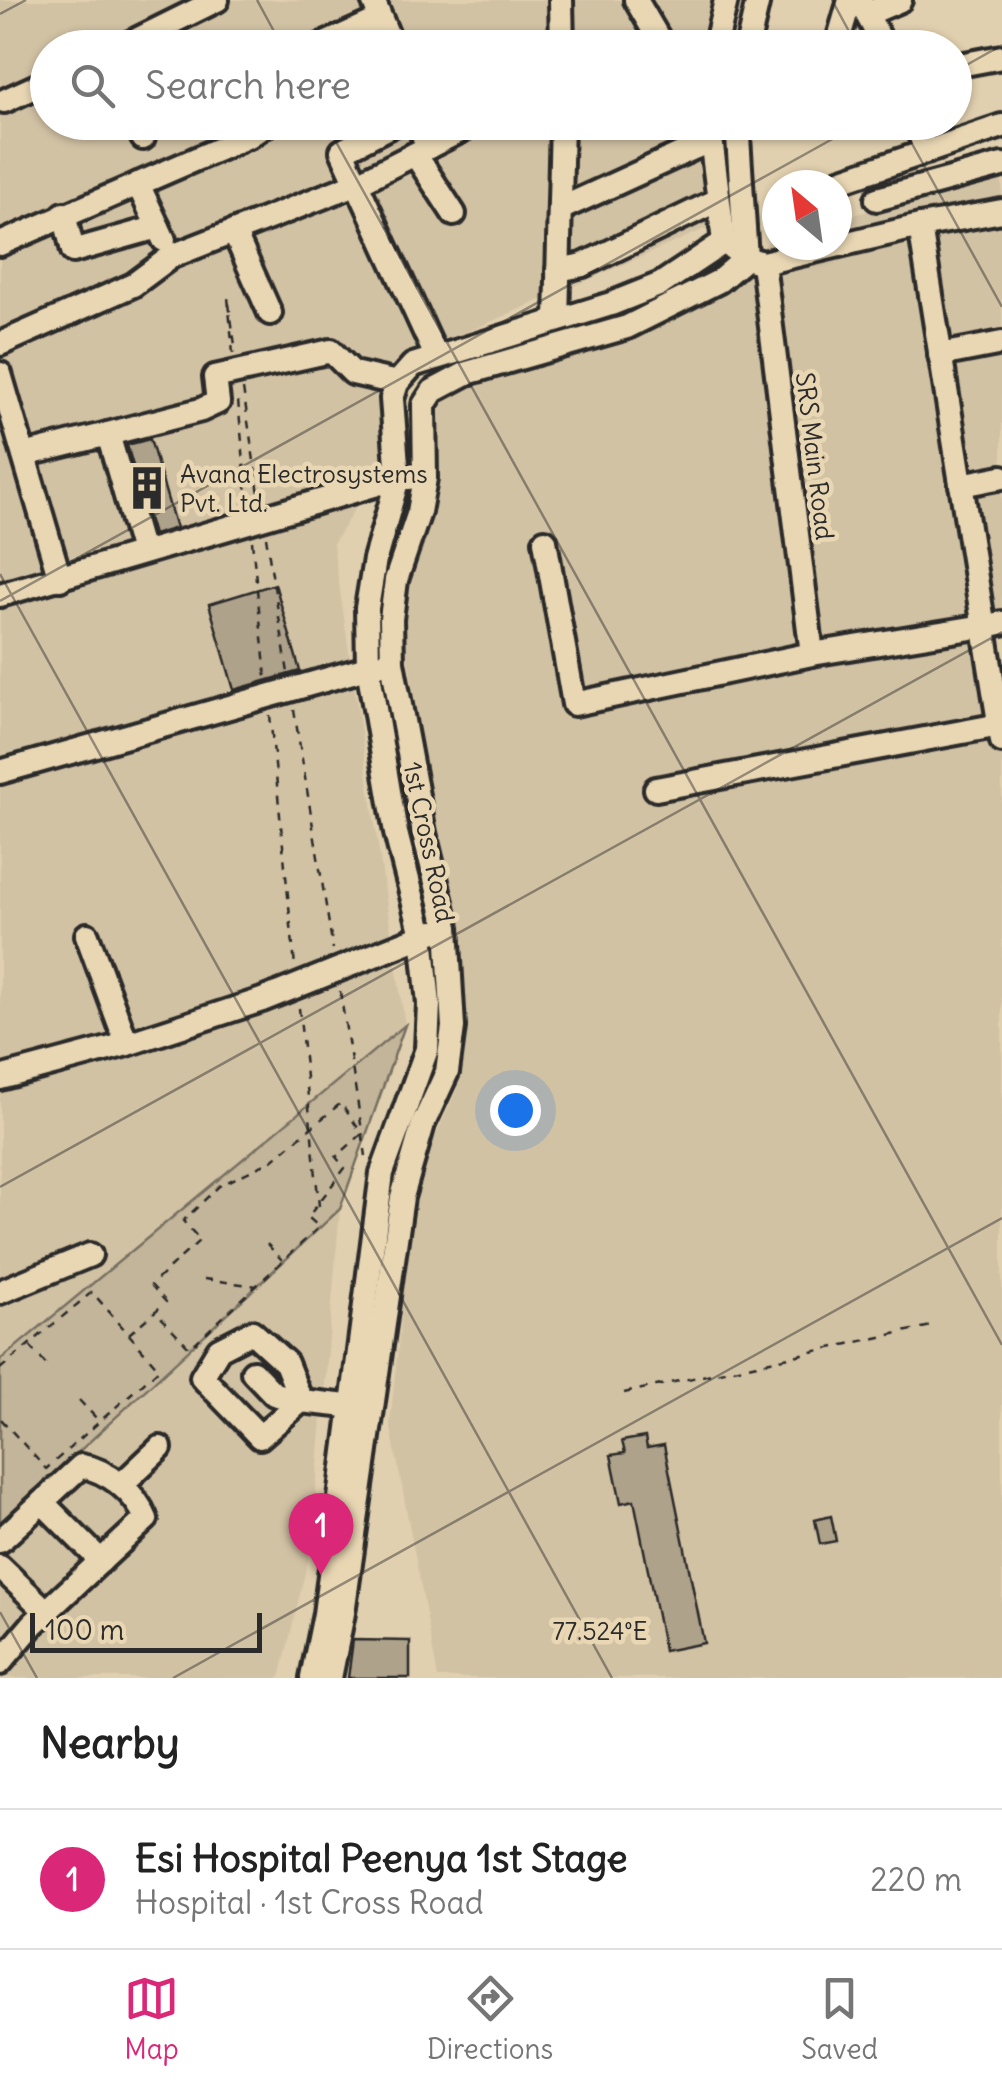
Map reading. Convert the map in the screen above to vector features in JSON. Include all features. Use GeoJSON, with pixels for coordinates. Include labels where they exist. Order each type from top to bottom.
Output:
{"type":"FeatureCollection","features":[{"type":"Feature","properties":{"kind":"street"},"geometry":{"type":"LineString","coordinates":[[156,30],[217,0]]}},
{"type":"Feature","properties":{"kind":"street"},"geometry":{"type":"LineString","coordinates":[[561,0],[562,30]]}},
{"type":"Feature","properties":{"kind":"street"},"geometry":{"type":"LineString","coordinates":[[636,0],[654,30]]}},
{"type":"Feature","properties":{"kind":"street"},"geometry":{"type":"LineString","coordinates":[[719,30],[726,0]]}},
{"type":"Feature","properties":{"kind":"street"},"geometry":{"type":"LineString","coordinates":[[751,30],[758,0]]}},
{"type":"Feature","properties":{"kind":"street"},"geometry":{"type":"LineString","coordinates":[[859,5],[900,0]]}},
{"type":"Feature","properties":{"kind":"street"},"geometry":{"type":"LineString","coordinates":[[846,30],[859,5]]}},
{"type":"Feature","properties":{"kind":"street"},"geometry":{"type":"LineString","coordinates":[[859,5],[874,30]]}},
{"type":"Feature","properties":{"kind":"street"},"geometry":{"type":"LineString","coordinates":[[344,30],[376,9]]}},
{"type":"Feature","properties":{"kind":"street"},"geometry":{"type":"LineString","coordinates":[[972,63],[1002,58]]}},
{"type":"Feature","properties":{"kind":"street"},"geometry":{"type":"LineString","coordinates":[[4,102],[30,90]]}},
{"type":"Feature","properties":{"kind":"street"},"geometry":{"type":"LineString","coordinates":[[972,135],[1002,126]]}},
{"type":"Feature","properties":{"kind":"street"},"geometry":{"type":"LineString","coordinates":[[0,244],[241,140]]}},
{"type":"Feature","properties":{"kind":"street"},"geometry":{"type":"LineString","coordinates":[[364,140],[342,152],[436,356]]}},
{"type":"Feature","properties":{"kind":"street"},"geometry":{"type":"LineString","coordinates":[[420,140],[454,214]]}},
{"type":"Feature","properties":{"kind":"street"},"geometry":{"type":"LineString","coordinates":[[0,344],[133,285],[172,256],[358,183],[441,140]]}},
{"type":"Feature","properties":{"kind":"street"},"geometry":{"type":"LineString","coordinates":[[557,320],[562,140]]}},
{"type":"Feature","properties":{"kind":"street"},"geometry":{"type":"LineString","coordinates":[[560,208],[699,140]]}},
{"type":"Feature","properties":{"kind":"street"},"geometry":{"type":"LineString","coordinates":[[706,140],[724,242],[754,261]]}},
{"type":"Feature","properties":{"kind":"street","name":"SRS Main Road"},"geometry":{"type":"LineString","coordinates":[[739,140],[812,654]]}},
{"type":"Feature","properties":{"kind":"street"},"geometry":{"type":"LineString","coordinates":[[922,140],[925,150]]}},
{"type":"Feature","properties":{"kind":"street"},"geometry":{"type":"LineString","coordinates":[[852,176],[957,140]]}},
{"type":"Feature","properties":{"kind":"street"},"geometry":{"type":"LineString","coordinates":[[877,199],[1002,165]]}},
{"type":"Feature","properties":{"kind":"street"},"geometry":{"type":"LineString","coordinates":[[138,184],[172,256]]}},
{"type":"Feature","properties":{"kind":"street"},"geometry":{"type":"LineString","coordinates":[[558,270],[583,265],[718,200]]}},
{"type":"Feature","properties":{"kind":"street"},"geometry":{"type":"LineString","coordinates":[[330,1678],[343,1613],[361,1408],[402,1197],[424,1124],[446,1072],[453,1028],[447,926],[424,833],[392,662],[391,619],[396,580],[419,512],[425,478],[424,405],[433,390],[467,373],[627,327],[754,261],[1002,211]]}},
{"type":"Feature","properties":{"kind":"street"},"geometry":{"type":"LineString","coordinates":[[64,214],[72,251],[158,227]]}},
{"type":"Feature","properties":{"kind":"street"},"geometry":{"type":"LineString","coordinates":[[656,789],[1001,733],[992,625],[960,485],[920,226]]}},
{"type":"Feature","properties":{"kind":"street"},"geometry":{"type":"LineString","coordinates":[[234,232],[270,312]]}},
{"type":"Feature","properties":{"kind":"street"},"geometry":{"type":"LineString","coordinates":[[24,455],[201,410],[218,402],[214,377],[331,351],[353,373],[398,382],[413,365],[436,356],[611,304],[661,284],[724,242]]}},
{"type":"Feature","properties":{"kind":"street"},"geometry":{"type":"LineString","coordinates":[[940,354],[1002,343]]}},
{"type":"Feature","properties":{"kind":"street"},"geometry":{"type":"LineString","coordinates":[[0,374],[60,578]]}},
{"type":"Feature","properties":{"kind":"street","name":"1st Cross Road"},"geometry":{"type":"LineString","coordinates":[[312,1678],[361,1408],[382,1173],[427,1049],[429,1004],[422,935],[396,832],[368,667],[367,608],[375,559],[398,478],[392,399],[398,382]]}},
{"type":"Feature","properties":{"kind":"street"},"geometry":{"type":"LineString","coordinates":[[108,434],[142,552]]}},
{"type":"Feature","properties":{"kind":"street"},"geometry":{"type":"LineString","coordinates":[[960,485],[1002,477]]}},
{"type":"Feature","properties":{"kind":"street"},"geometry":{"type":"LineString","coordinates":[[0,596],[398,478],[425,478]]}},
{"type":"Feature","properties":{"kind":"street"},"geometry":{"type":"LineString","coordinates":[[545,541],[574,704],[812,654],[992,625]]}},
{"type":"Feature","properties":{"kind":"street"},"geometry":{"type":"LineString","coordinates":[[0,772],[392,662]]}},
{"type":"Feature","properties":{"kind":"street"},"geometry":{"type":"LineString","coordinates":[[0,1078],[126,1044],[262,1000],[447,926]]}},
{"type":"Feature","properties":{"kind":"street"},"geometry":{"type":"LineString","coordinates":[[87,934],[126,1044]]}},
{"type":"Feature","properties":{"kind":"street"},"geometry":{"type":"LineString","coordinates":[[0,1292],[90,1255]]}},
{"type":"Feature","properties":{"kind":"street"},"geometry":{"type":"LineString","coordinates":[[252,1332],[286,1363],[301,1401],[260,1437],[202,1377],[219,1349],[252,1332]]}},
{"type":"Feature","properties":{"kind":"street"},"geometry":{"type":"LineString","coordinates":[[253,1372],[274,1394],[361,1408]]}},
{"type":"Feature","properties":{"kind":"street"},"geometry":{"type":"LineString","coordinates":[[121,1485],[160,1448]]}},
{"type":"Feature","properties":{"kind":"street"},"geometry":{"type":"LineString","coordinates":[[0,1541],[81,1466],[96,1468],[121,1485],[141,1504],[146,1519],[46,1612],[0,1663]]}},
{"type":"Feature","properties":{"kind":"street"},"geometry":{"type":"LineString","coordinates":[[42,1502],[100,1561]]}},
{"type":"Feature","properties":{"kind":"street"},"geometry":{"type":"LineString","coordinates":[[0,1567],[46,1612]]}},
{"type":"Feature","properties":{"kind":"path"},"geometry":{"type":"LineString","coordinates":[[235,356],[228,297],[235,356]]}},
{"type":"Feature","properties":{"kind":"path"},"geometry":{"type":"LineString","coordinates":[[250,514],[238,376],[262,511]]}},
{"type":"Feature","properties":{"kind":"path"},"geometry":{"type":"LineString","coordinates":[[265,530],[290,686]]}},
{"type":"Feature","properties":{"kind":"path"},"geometry":{"type":"LineString","coordinates":[[252,534],[268,692]]}},
{"type":"Feature","properties":{"kind":"path"},"geometry":{"type":"LineString","coordinates":[[294,706],[334,958]]}},
{"type":"Feature","properties":{"kind":"path"},"geometry":{"type":"LineString","coordinates":[[270,712],[296,969]]}},
{"type":"Feature","properties":{"kind":"path"},"geometry":{"type":"LineString","coordinates":[[338,978],[369,1172]]}},
{"type":"Feature","properties":{"kind":"path"},"geometry":{"type":"LineString","coordinates":[[300,1008],[319,1206]]}},
{"type":"Feature","properties":{"kind":"path"},"geometry":{"type":"LineString","coordinates":[[129,1334],[155,1311],[166,1302],[151,1284],[200,1240],[182,1221],[219,1186],[272,1162],[341,1104],[362,1134],[336,1157],[345,1168],[308,1217],[320,1227],[190,1348],[155,1311]]}},
{"type":"Feature","properties":{"kind":"path"},"geometry":{"type":"LineString","coordinates":[[266,1244],[284,1262]]}},
{"type":"Feature","properties":{"kind":"path"},"geometry":{"type":"LineString","coordinates":[[204,1279],[257,1286]]}},
{"type":"Feature","properties":{"kind":"path"},"geometry":{"type":"LineString","coordinates":[[0,1369],[92,1292],[159,1369],[46,1469],[0,1418]]}},
{"type":"Feature","properties":{"kind":"path"},"geometry":{"type":"LineString","coordinates":[[624,1392],[930,1326]]}},
{"type":"Feature","properties":{"kind":"path"},"geometry":{"type":"LineString","coordinates":[[29,1345],[48,1368]]}},
{"type":"Feature","properties":{"kind":"path"},"geometry":{"type":"LineString","coordinates":[[80,1400],[99,1422]]}},
{"type":"Feature","properties":{"kind":"shaded area"},"geometry":{"type":"Polygon","coordinates":[[[0,0],[720,0],[711,30],[30,30],[30,140],[713,140],[726,220],[407,358],[382,465],[333,544],[405,1025],[340,1209],[311,1548],[280,1678],[0,1678],[0,0]]]}},
{"type":"Feature","properties":{"kind":"shaded area"},"geometry":{"type":"Polygon","coordinates":[[[1002,172],[1002,1678],[438,1678],[390,1423],[415,1182],[457,1089],[466,1007],[400,611],[434,493],[442,391],[578,355],[741,274],[762,249],[762,260],[852,260],[852,216],[1002,172]]]}},
{"type":"Feature","properties":{"kind":"shaded area"},"geometry":{"type":"Polygon","coordinates":[[[405,1025],[340,1209],[0,1525],[0,1360],[405,1025]]]}},
{"type":"Feature","properties":{"kind":"building","name":"Avana Electrosystems Pvt. Ltd."},"geometry":{"type":"Polygon","coordinates":[[[150,439],[176,528],[153,535],[127,445],[150,439]]]}},
{"type":"Feature","properties":{"kind":"building"},"geometry":{"type":"Polygon","coordinates":[[[275,584],[300,671],[234,690],[209,604],[275,584]]]}},
{"type":"Feature","properties":{"kind":"building"},"geometry":{"type":"Polygon","coordinates":[[[645,1437],[647,1448],[664,1445],[704,1643],[664,1651],[634,1500],[621,1503],[611,1455],[625,1453],[622,1441],[645,1437]]]}},
{"type":"Feature","properties":{"kind":"building"},"geometry":{"type":"Polygon","coordinates":[[[831,1516],[836,1541],[820,1544],[815,1520],[831,1516]]]}},
{"type":"Feature","properties":{"kind":"building"},"geometry":{"type":"Polygon","coordinates":[[[353,1640],[410,1641],[410,1678],[348,1678],[353,1640]]]}},
{"type":"Feature","properties":{"kind":"place","name":"Avana Electrosystems Pvt. Ltd."},"geometry":{"type":"Point","coordinates":[147,488]}},
{"type":"Feature","properties":{"kind":"place","name":"Esi Hospital Peenya 1st Stage"},"geometry":{"type":"Point","coordinates":[321,1575]}}]}
